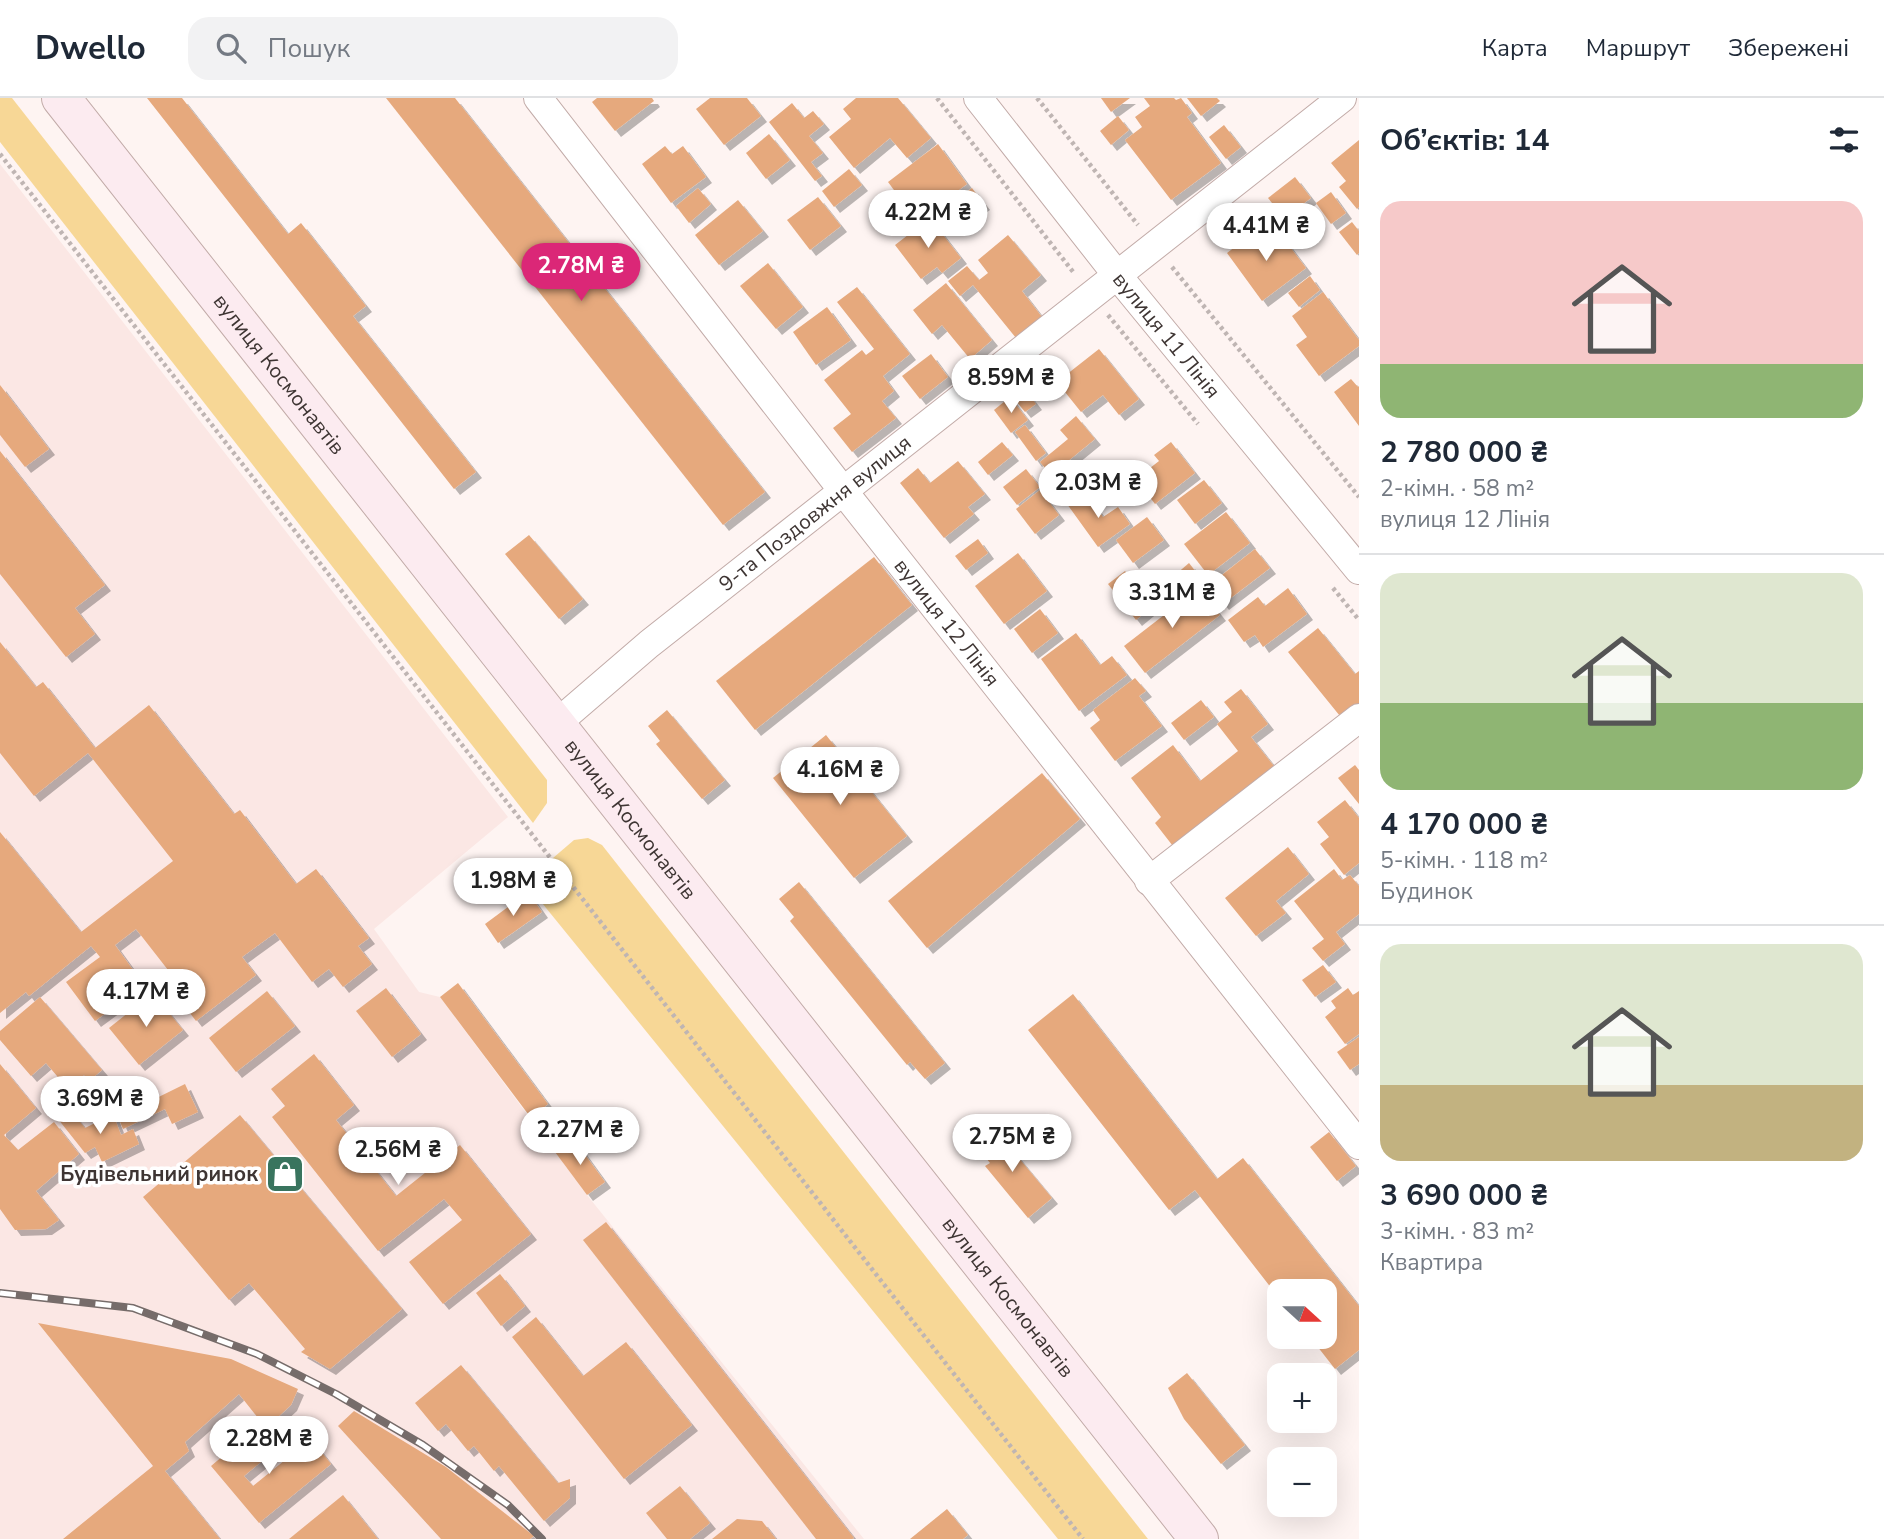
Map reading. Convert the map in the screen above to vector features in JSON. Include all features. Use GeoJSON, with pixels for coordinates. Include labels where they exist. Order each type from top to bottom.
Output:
{"type":"FeatureCollection","features":[{"type":"Feature","properties":{"kind":"main road","name":"вулиця Космонавтів"},"geometry":{"type":"LineString","coordinates":[[61,98],[1199,1539]]}},
{"type":"Feature","properties":{"kind":"street","name":"вулиця 12 Лінія"},"geometry":{"type":"LineString","coordinates":[[538,98],[1149,881],[1359,1145]]}},
{"type":"Feature","properties":{"kind":"street","name":"вулиця 11 Лінія"},"geometry":{"type":"LineString","coordinates":[[978,98],[1117,275],[1359,570]]}},
{"type":"Feature","properties":{"kind":"street","name":"9-та Поздовжня вулиця"},"geometry":{"type":"LineString","coordinates":[[556,724],[649,644],[1342,98]]}},
{"type":"Feature","properties":{"kind":"street"},"geometry":{"type":"LineString","coordinates":[[1149,881],[1359,718]]}},
{"type":"Feature","properties":{"kind":"path"},"geometry":{"type":"LineString","coordinates":[[1037,98],[1359,497]]}},
{"type":"Feature","properties":{"kind":"path"},"geometry":{"type":"LineString","coordinates":[[0,154],[1083,1539]]}},
{"type":"Feature","properties":{"kind":"shaded area"},"geometry":{"type":"Polygon","coordinates":[[[0,98],[12,98],[547,780],[547,803],[533,823],[0,142],[0,98]]]}},
{"type":"Feature","properties":{"kind":"shaded area","name":"Будівельний ринок"},"geometry":{"type":"Polygon","coordinates":[[[0,164],[508,817],[374,929],[419,992],[440,997],[587,1195],[864,1539],[0,1539],[0,164]]]}},
{"type":"Feature","properties":{"kind":"shaded area"},"geometry":{"type":"Polygon","coordinates":[[[588,838],[602,845],[1148,1539],[1058,1539],[525,882],[574,840],[588,838]]]}},
{"type":"Feature","properties":{"kind":"building"},"geometry":{"type":"Polygon","coordinates":[[[147,98],[182,98],[288,234],[301,223],[366,306],[353,316],[476,472],[454,489],[147,98]]]}},
{"type":"Feature","properties":{"kind":"building"},"geometry":{"type":"Polygon","coordinates":[[[386,98],[455,98],[765,492],[723,525],[386,98]]]}},
{"type":"Feature","properties":{"kind":"building"},"geometry":{"type":"Polygon","coordinates":[[[597,98],[652,98],[654,101],[615,131],[592,102],[597,98]]]}},
{"type":"Feature","properties":{"kind":"building"},"geometry":{"type":"Polygon","coordinates":[[[710,98],[747,98],[761,116],[724,145],[696,109],[710,98]]]}},
{"type":"Feature","properties":{"kind":"building"},"geometry":{"type":"Polygon","coordinates":[[[856,98],[898,98],[931,138],[907,158],[890,138],[854,168],[829,137],[851,119],[843,109],[856,98]]]}},
{"type":"Feature","properties":{"kind":"building"},"geometry":{"type":"Polygon","coordinates":[[[1101,98],[1130,98],[1111,112],[1101,98]]]}},
{"type":"Feature","properties":{"kind":"building"},"geometry":{"type":"Polygon","coordinates":[[[1144,98],[1181,98],[1192,113],[1187,117],[1221,163],[1171,200],[1125,140],[1142,127],[1135,117],[1150,106],[1144,98]]]}},
{"type":"Feature","properties":{"kind":"building"},"geometry":{"type":"Polygon","coordinates":[[[1187,98],[1217,98],[1220,101],[1201,116],[1187,98]]]}},
{"type":"Feature","properties":{"kind":"building"},"geometry":{"type":"Polygon","coordinates":[[[792,103],[804,118],[813,111],[824,124],[809,136],[823,153],[811,162],[822,176],[815,181],[769,122],[792,103]]]}},
{"type":"Feature","properties":{"kind":"building"},"geometry":{"type":"Polygon","coordinates":[[[1118,116],[1129,130],[1111,145],[1100,131],[1118,116]]]}},
{"type":"Feature","properties":{"kind":"building"},"geometry":{"type":"Polygon","coordinates":[[[1224,125],[1241,147],[1226,159],[1209,137],[1224,125]]]}},
{"type":"Feature","properties":{"kind":"building"},"geometry":{"type":"Polygon","coordinates":[[[769,134],[790,160],[766,179],[746,153],[769,134]]]}},
{"type":"Feature","properties":{"kind":"building"},"geometry":{"type":"Polygon","coordinates":[[[1359,140],[1357,209],[1339,187],[1346,181],[1331,163],[1359,140]]]}},
{"type":"Feature","properties":{"kind":"building"},"geometry":{"type":"Polygon","coordinates":[[[938,144],[967,184],[917,221],[888,182],[938,144]]]}},
{"type":"Feature","properties":{"kind":"building"},"geometry":{"type":"Polygon","coordinates":[[[665,146],[672,154],[683,146],[706,177],[671,203],[642,164],[665,146]]]}},
{"type":"Feature","properties":{"kind":"building"},"geometry":{"type":"Polygon","coordinates":[[[849,169],[862,185],[834,207],[822,191],[849,169]]]}},
{"type":"Feature","properties":{"kind":"building"},"geometry":{"type":"Polygon","coordinates":[[[1295,177],[1311,198],[1284,218],[1268,198],[1295,177]]]}},
{"type":"Feature","properties":{"kind":"building"},"geometry":{"type":"Polygon","coordinates":[[[698,188],[711,204],[689,223],[676,206],[698,188]]]}},
{"type":"Feature","properties":{"kind":"building"},"geometry":{"type":"Polygon","coordinates":[[[972,188],[984,204],[962,220],[950,204],[972,188]]]}},
{"type":"Feature","properties":{"kind":"building"},"geometry":{"type":"Polygon","coordinates":[[[1331,192],[1346,213],[1331,224],[1316,203],[1331,192]]]}},
{"type":"Feature","properties":{"kind":"building"},"geometry":{"type":"Polygon","coordinates":[[[818,197],[841,226],[810,250],[787,220],[818,197]]]}},
{"type":"Feature","properties":{"kind":"building"},"geometry":{"type":"Polygon","coordinates":[[[738,200],[763,231],[719,265],[695,235],[738,200]]]}},
{"type":"Feature","properties":{"kind":"building"},"geometry":{"type":"Polygon","coordinates":[[[930,218],[961,258],[942,273],[937,267],[921,279],[895,245],[930,218]]]}},
{"type":"Feature","properties":{"kind":"building"},"geometry":{"type":"Polygon","coordinates":[[[1352,222],[1359,231],[1357,255],[1339,232],[1352,222]]]}},
{"type":"Feature","properties":{"kind":"building"},"geometry":{"type":"Polygon","coordinates":[[[1257,230],[1269,245],[1281,235],[1306,268],[1262,301],[1227,253],[1257,230]]]}},
{"type":"Feature","properties":{"kind":"building"},"geometry":{"type":"Polygon","coordinates":[[[1008,235],[1041,275],[1022,291],[1042,317],[1016,338],[973,285],[960,296],[948,281],[967,266],[979,280],[988,273],[978,260],[1008,235]]]}},
{"type":"Feature","properties":{"kind":"building"},"geometry":{"type":"Polygon","coordinates":[[[768,263],[803,307],[776,329],[740,286],[768,263]]]}},
{"type":"Feature","properties":{"kind":"building"},"geometry":{"type":"Polygon","coordinates":[[[1310,276],[1320,290],[1299,307],[1288,293],[1310,276]]]}},
{"type":"Feature","properties":{"kind":"building"},"geometry":{"type":"Polygon","coordinates":[[[946,283],[992,340],[970,359],[942,325],[932,334],[913,310],[946,283]]]}},
{"type":"Feature","properties":{"kind":"building"},"geometry":{"type":"Polygon","coordinates":[[[857,287],[910,354],[883,376],[894,391],[882,401],[896,418],[852,452],[833,428],[851,414],[824,380],[862,350],[866,355],[874,349],[837,302],[857,287]]]}},
{"type":"Feature","properties":{"kind":"building"},"geometry":{"type":"Polygon","coordinates":[[[1323,292],[1359,340],[1359,346],[1319,376],[1296,345],[1307,337],[1292,316],[1323,292]]]}},
{"type":"Feature","properties":{"kind":"building"},"geometry":{"type":"Polygon","coordinates":[[[827,307],[851,340],[816,365],[793,332],[827,307]]]}},
{"type":"Feature","properties":{"kind":"building"},"geometry":{"type":"Polygon","coordinates":[[[1099,349],[1139,399],[1119,415],[1103,395],[1081,412],[1057,382],[1099,349]]]}},
{"type":"Feature","properties":{"kind":"building"},"geometry":{"type":"Polygon","coordinates":[[[931,354],[948,377],[920,399],[902,376],[931,354]]]}},
{"type":"Feature","properties":{"kind":"building"},"geometry":{"type":"Polygon","coordinates":[[[1351,379],[1359,386],[1359,426],[1334,392],[1351,379]]]}},
{"type":"Feature","properties":{"kind":"building"},"geometry":{"type":"Polygon","coordinates":[[[0,385],[49,449],[25,467],[0,435],[0,385]]]}},
{"type":"Feature","properties":{"kind":"building"},"geometry":{"type":"Polygon","coordinates":[[[1023,387],[1036,404],[1025,412],[1012,396],[1023,387]]]}},
{"type":"Feature","properties":{"kind":"building"},"geometry":{"type":"Polygon","coordinates":[[[1010,397],[1028,420],[1011,433],[994,410],[1010,397]]]}},
{"type":"Feature","properties":{"kind":"building"},"geometry":{"type":"Polygon","coordinates":[[[1076,416],[1095,439],[1051,475],[1040,462],[1068,439],[1060,430],[1076,416]]]}},
{"type":"Feature","properties":{"kind":"building"},"geometry":{"type":"Polygon","coordinates":[[[1025,425],[1046,453],[1036,461],[1015,432],[1025,425]]]}},
{"type":"Feature","properties":{"kind":"building"},"geometry":{"type":"Polygon","coordinates":[[[1002,442],[1013,455],[988,475],[978,462],[1002,442]]]}},
{"type":"Feature","properties":{"kind":"building"},"geometry":{"type":"Polygon","coordinates":[[[1171,442],[1195,473],[1155,504],[1136,479],[1159,461],[1154,455],[1171,442]]]}},
{"type":"Feature","properties":{"kind":"building"},"geometry":{"type":"Polygon","coordinates":[[[0,451],[105,585],[75,608],[95,634],[66,657],[0,574],[0,451]]]}},
{"type":"Feature","properties":{"kind":"building"},"geometry":{"type":"Polygon","coordinates":[[[958,461],[985,494],[968,507],[974,514],[944,538],[900,483],[918,468],[930,483],[958,461]]]}},
{"type":"Feature","properties":{"kind":"building"},"geometry":{"type":"Polygon","coordinates":[[[1026,469],[1040,487],[1017,505],[1003,487],[1026,469]]]}},
{"type":"Feature","properties":{"kind":"building"},"geometry":{"type":"Polygon","coordinates":[[[1204,480],[1222,503],[1195,524],[1177,500],[1204,480]]]}},
{"type":"Feature","properties":{"kind":"building"},"geometry":{"type":"Polygon","coordinates":[[[1040,490],[1059,515],[1035,534],[1016,509],[1040,490]]]}},
{"type":"Feature","properties":{"kind":"building"},"geometry":{"type":"Polygon","coordinates":[[[1085,492],[1103,517],[1118,507],[1130,524],[1098,547],[1067,504],[1085,492]]]}},
{"type":"Feature","properties":{"kind":"building"},"geometry":{"type":"Polygon","coordinates":[[[1226,512],[1250,543],[1208,575],[1184,544],[1226,512]]]}},
{"type":"Feature","properties":{"kind":"building"},"geometry":{"type":"Polygon","coordinates":[[[1147,517],[1164,540],[1133,563],[1116,540],[1147,517]]]}},
{"type":"Feature","properties":{"kind":"building"},"geometry":{"type":"Polygon","coordinates":[[[529,535],[583,599],[559,619],[505,554],[529,535]]]}},
{"type":"Feature","properties":{"kind":"building"},"geometry":{"type":"Polygon","coordinates":[[[978,539],[988,553],[966,570],[955,556],[978,539]]]}},
{"type":"Feature","properties":{"kind":"building"},"geometry":{"type":"Polygon","coordinates":[[[1255,549],[1270,568],[1223,604],[1209,585],[1255,549]]]}},
{"type":"Feature","properties":{"kind":"building"},"geometry":{"type":"Polygon","coordinates":[[[1018,553],[1047,591],[1004,624],[975,586],[1018,553]]]}},
{"type":"Feature","properties":{"kind":"building"},"geometry":{"type":"Polygon","coordinates":[[[874,557],[912,605],[755,730],[716,681],[874,557]]]}},
{"type":"Feature","properties":{"kind":"building"},"geometry":{"type":"Polygon","coordinates":[[[1189,563],[1200,577],[1186,589],[1175,575],[1189,563]]]}},
{"type":"Feature","properties":{"kind":"building"},"geometry":{"type":"Polygon","coordinates":[[[1125,571],[1153,606],[1136,620],[1108,584],[1125,571]]]}},
{"type":"Feature","properties":{"kind":"building"},"geometry":{"type":"Polygon","coordinates":[[[1199,588],[1220,615],[1145,673],[1124,646],[1199,588]]]}},
{"type":"Feature","properties":{"kind":"building"},"geometry":{"type":"Polygon","coordinates":[[[1288,588],[1307,614],[1263,647],[1255,635],[1244,642],[1228,620],[1258,597],[1265,606],[1288,588]]]}},
{"type":"Feature","properties":{"kind":"building"},"geometry":{"type":"Polygon","coordinates":[[[1040,609],[1058,633],[1032,653],[1014,629],[1040,609]]]}},
{"type":"Feature","properties":{"kind":"building"},"geometry":{"type":"Polygon","coordinates":[[[1318,628],[1355,674],[1359,671],[1359,708],[1344,721],[1288,652],[1318,628]]]}},
{"type":"Feature","properties":{"kind":"building"},"geometry":{"type":"Polygon","coordinates":[[[1076,633],[1100,665],[1112,656],[1127,675],[1079,711],[1041,659],[1076,633]]]}},
{"type":"Feature","properties":{"kind":"building"},"geometry":{"type":"Polygon","coordinates":[[[0,642],[36,687],[43,682],[95,748],[149,705],[234,814],[240,810],[296,884],[316,869],[369,938],[358,946],[372,964],[343,987],[329,969],[312,982],[275,933],[242,957],[256,975],[196,1021],[161,975],[168,970],[136,929],[115,945],[144,985],[95,1021],[66,982],[100,957],[91,946],[29,996],[26,992],[0,1013],[0,832],[81,932],[173,861],[88,753],[34,796],[0,753],[0,642]]]}},
{"type":"Feature","properties":{"kind":"building"},"geometry":{"type":"Polygon","coordinates":[[[1135,678],[1146,691],[1139,696],[1162,726],[1115,761],[1090,728],[1100,720],[1093,710],[1135,678]]]}},
{"type":"Feature","properties":{"kind":"building"},"geometry":{"type":"Polygon","coordinates":[[[1241,689],[1268,724],[1251,737],[1277,770],[1176,850],[1155,823],[1161,817],[1131,778],[1173,745],[1200,781],[1238,751],[1217,724],[1232,712],[1224,702],[1241,689]]]}},
{"type":"Feature","properties":{"kind":"building"},"geometry":{"type":"Polygon","coordinates":[[[1201,700],[1214,717],[1184,740],[1171,723],[1201,700]]]}},
{"type":"Feature","properties":{"kind":"building"},"geometry":{"type":"Polygon","coordinates":[[[667,710],[725,780],[702,799],[656,744],[660,741],[648,726],[667,710]]]}},
{"type":"Feature","properties":{"kind":"building"},"geometry":{"type":"Polygon","coordinates":[[[826,735],[907,836],[854,878],[773,778],[826,735]]]}},
{"type":"Feature","properties":{"kind":"building"},"geometry":{"type":"Polygon","coordinates":[[[1355,765],[1359,770],[1359,804],[1338,778],[1355,765]]]}},
{"type":"Feature","properties":{"kind":"building"},"geometry":{"type":"Polygon","coordinates":[[[1042,773],[1080,819],[927,948],[888,901],[1042,773]]]}},
{"type":"Feature","properties":{"kind":"building"},"geometry":{"type":"Polygon","coordinates":[[[1345,800],[1359,818],[1359,863],[1344,875],[1320,844],[1329,837],[1317,822],[1345,800]]]}},
{"type":"Feature","properties":{"kind":"building"},"geometry":{"type":"Polygon","coordinates":[[[1288,847],[1309,874],[1276,901],[1286,913],[1256,936],[1225,898],[1288,847]]]}},
{"type":"Feature","properties":{"kind":"building"},"geometry":{"type":"Polygon","coordinates":[[[1334,869],[1342,880],[1350,875],[1359,886],[1359,914],[1336,932],[1345,944],[1323,961],[1312,948],[1324,939],[1294,901],[1334,869]]]}},
{"type":"Feature","properties":{"kind":"building"},"geometry":{"type":"Polygon","coordinates":[[[799,882],[945,1063],[925,1079],[910,1062],[907,1065],[790,921],[794,917],[779,899],[799,882]]]}},
{"type":"Feature","properties":{"kind":"building"},"geometry":{"type":"Polygon","coordinates":[[[528,892],[542,912],[498,943],[485,924],[528,892]]]}},
{"type":"Feature","properties":{"kind":"building"},"geometry":{"type":"Polygon","coordinates":[[[1323,965],[1336,982],[1315,997],[1302,980],[1323,965]]]}},
{"type":"Feature","properties":{"kind":"building"},"geometry":{"type":"Polygon","coordinates":[[[458,983],[548,1104],[531,1118],[440,997],[458,983]]]}},
{"type":"Feature","properties":{"kind":"building"},"geometry":{"type":"Polygon","coordinates":[[[386,988],[421,1034],[392,1057],[356,1011],[386,988]]]}},
{"type":"Feature","properties":{"kind":"building"},"geometry":{"type":"Polygon","coordinates":[[[1348,988],[1353,995],[1359,991],[1359,1034],[1345,1044],[1325,1017],[1336,1008],[1331,1001],[1348,988]]]}},
{"type":"Feature","properties":{"kind":"building"},"geometry":{"type":"Polygon","coordinates":[[[267,991],[295,1026],[236,1072],[209,1038],[267,991]]]}},
{"type":"Feature","properties":{"kind":"building"},"geometry":{"type":"Polygon","coordinates":[[[153,993],[183,1030],[139,1065],[109,1028],[153,993]]]}},
{"type":"Feature","properties":{"kind":"building"},"geometry":{"type":"Polygon","coordinates":[[[1073,994],[1217,1179],[1243,1158],[1359,1306],[1359,1350],[1337,1367],[1337,1363],[1330,1363],[1319,1349],[1337,1349],[1337,1279],[1267,1279],[1267,1283],[1195,1190],[1169,1210],[1028,1030],[1073,994]]]}},
{"type":"Feature","properties":{"kind":"building"},"geometry":{"type":"Polygon","coordinates":[[[40,997],[102,1070],[89,1081],[84,1075],[68,1089],[46,1063],[31,1076],[0,1040],[0,1031],[40,997]]]}},
{"type":"Feature","properties":{"kind":"building"},"geometry":{"type":"Polygon","coordinates":[[[1359,1037],[1359,1064],[1350,1070],[1337,1052],[1359,1037]]]}},
{"type":"Feature","properties":{"kind":"building"},"geometry":{"type":"Polygon","coordinates":[[[314,1054],[354,1105],[336,1120],[396,1196],[460,1145],[531,1234],[443,1304],[409,1262],[462,1220],[444,1199],[378,1251],[272,1117],[285,1106],[271,1089],[314,1054]]]}},
{"type":"Feature","properties":{"kind":"building"},"geometry":{"type":"Polygon","coordinates":[[[0,1064],[36,1108],[4,1135],[18,1150],[54,1122],[79,1154],[36,1191],[59,1220],[46,1229],[15,1230],[0,1209],[0,1064]]]}},
{"type":"Feature","properties":{"kind":"building"},"geometry":{"type":"Polygon","coordinates":[[[185,1084],[198,1112],[172,1124],[165,1109],[123,1129],[118,1117],[185,1084]]]}},
{"type":"Feature","properties":{"kind":"building"},"geometry":{"type":"Polygon","coordinates":[[[70,1110],[85,1128],[113,1114],[121,1135],[133,1129],[139,1144],[102,1162],[95,1147],[85,1153],[58,1119],[70,1110]]]}},
{"type":"Feature","properties":{"kind":"building"},"geometry":{"type":"Polygon","coordinates":[[[240,1115],[402,1309],[330,1369],[301,1352],[305,1349],[249,1283],[229,1300],[143,1197],[240,1115]]]}},
{"type":"Feature","properties":{"kind":"building"},"geometry":{"type":"Polygon","coordinates":[[[993,1127],[1052,1198],[1028,1218],[985,1166],[990,1163],[974,1143],[993,1127]]]}},
{"type":"Feature","properties":{"kind":"building"},"geometry":{"type":"Polygon","coordinates":[[[1329,1132],[1356,1166],[1337,1181],[1310,1147],[1329,1132]]]}},
{"type":"Feature","properties":{"kind":"building"},"geometry":{"type":"Polygon","coordinates":[[[573,1138],[605,1182],[587,1195],[555,1152],[573,1138]]]}},
{"type":"Feature","properties":{"kind":"building"},"geometry":{"type":"Polygon","coordinates":[[[606,1222],[854,1538],[816,1539],[583,1240],[606,1222]]]}},
{"type":"Feature","properties":{"kind":"building"},"geometry":{"type":"Polygon","coordinates":[[[500,1274],[525,1306],[501,1326],[476,1293],[500,1274]]]}},
{"type":"Feature","properties":{"kind":"building"},"geometry":{"type":"Polygon","coordinates":[[[536,1317],[583,1376],[626,1342],[692,1425],[624,1479],[512,1337],[536,1317]]]}},
{"type":"Feature","properties":{"kind":"building"},"geometry":{"type":"Polygon","coordinates":[[[38,1323],[231,1359],[298,1389],[291,1405],[266,1428],[239,1394],[185,1442],[189,1451],[165,1471],[220,1539],[63,1539],[153,1466],[38,1323]]]}},
{"type":"Feature","properties":{"kind":"building"},"geometry":{"type":"Polygon","coordinates":[[[461,1365],[558,1483],[570,1479],[570,1498],[544,1521],[499,1466],[494,1471],[474,1446],[468,1451],[446,1424],[438,1431],[415,1403],[461,1365]]]}},
{"type":"Feature","properties":{"kind":"building"},"geometry":{"type":"Polygon","coordinates":[[[1187,1373],[1245,1445],[1221,1464],[1184,1419],[1168,1388],[1187,1373]]]}},
{"type":"Feature","properties":{"kind":"building"},"geometry":{"type":"Polygon","coordinates":[[[354,1411],[446,1467],[534,1536],[530,1539],[441,1539],[338,1426],[354,1411]]]}},
{"type":"Feature","properties":{"kind":"building"},"geometry":{"type":"Polygon","coordinates":[[[248,1435],[267,1457],[244,1476],[253,1486],[311,1439],[331,1464],[259,1523],[211,1466],[248,1435]]]}},
{"type":"Feature","properties":{"kind":"building"},"geometry":{"type":"Polygon","coordinates":[[[680,1486],[710,1523],[690,1539],[667,1539],[646,1513],[680,1486]]]}},
{"type":"Feature","properties":{"kind":"building"},"geometry":{"type":"Polygon","coordinates":[[[343,1495],[378,1539],[289,1539],[343,1495]]]}},
{"type":"Feature","properties":{"kind":"building"},"geometry":{"type":"Polygon","coordinates":[[[947,1509],[968,1535],[963,1539],[910,1539],[947,1509]]]}},
{"type":"Feature","properties":{"kind":"building"},"geometry":{"type":"Polygon","coordinates":[[[737,1519],[762,1521],[776,1539],[712,1539],[737,1519]]]}},
{"type":"Feature","properties":{"kind":"railway"},"geometry":{"type":"LineString","coordinates":[[0,1293],[133,1308],[257,1354],[336,1394],[423,1445],[508,1505],[542,1539]]}},
{"type":"Feature","properties":{"kind":"place","name":"Будівельний ринок"},"geometry":{"type":"Point","coordinates":[285,1174]}}]}
